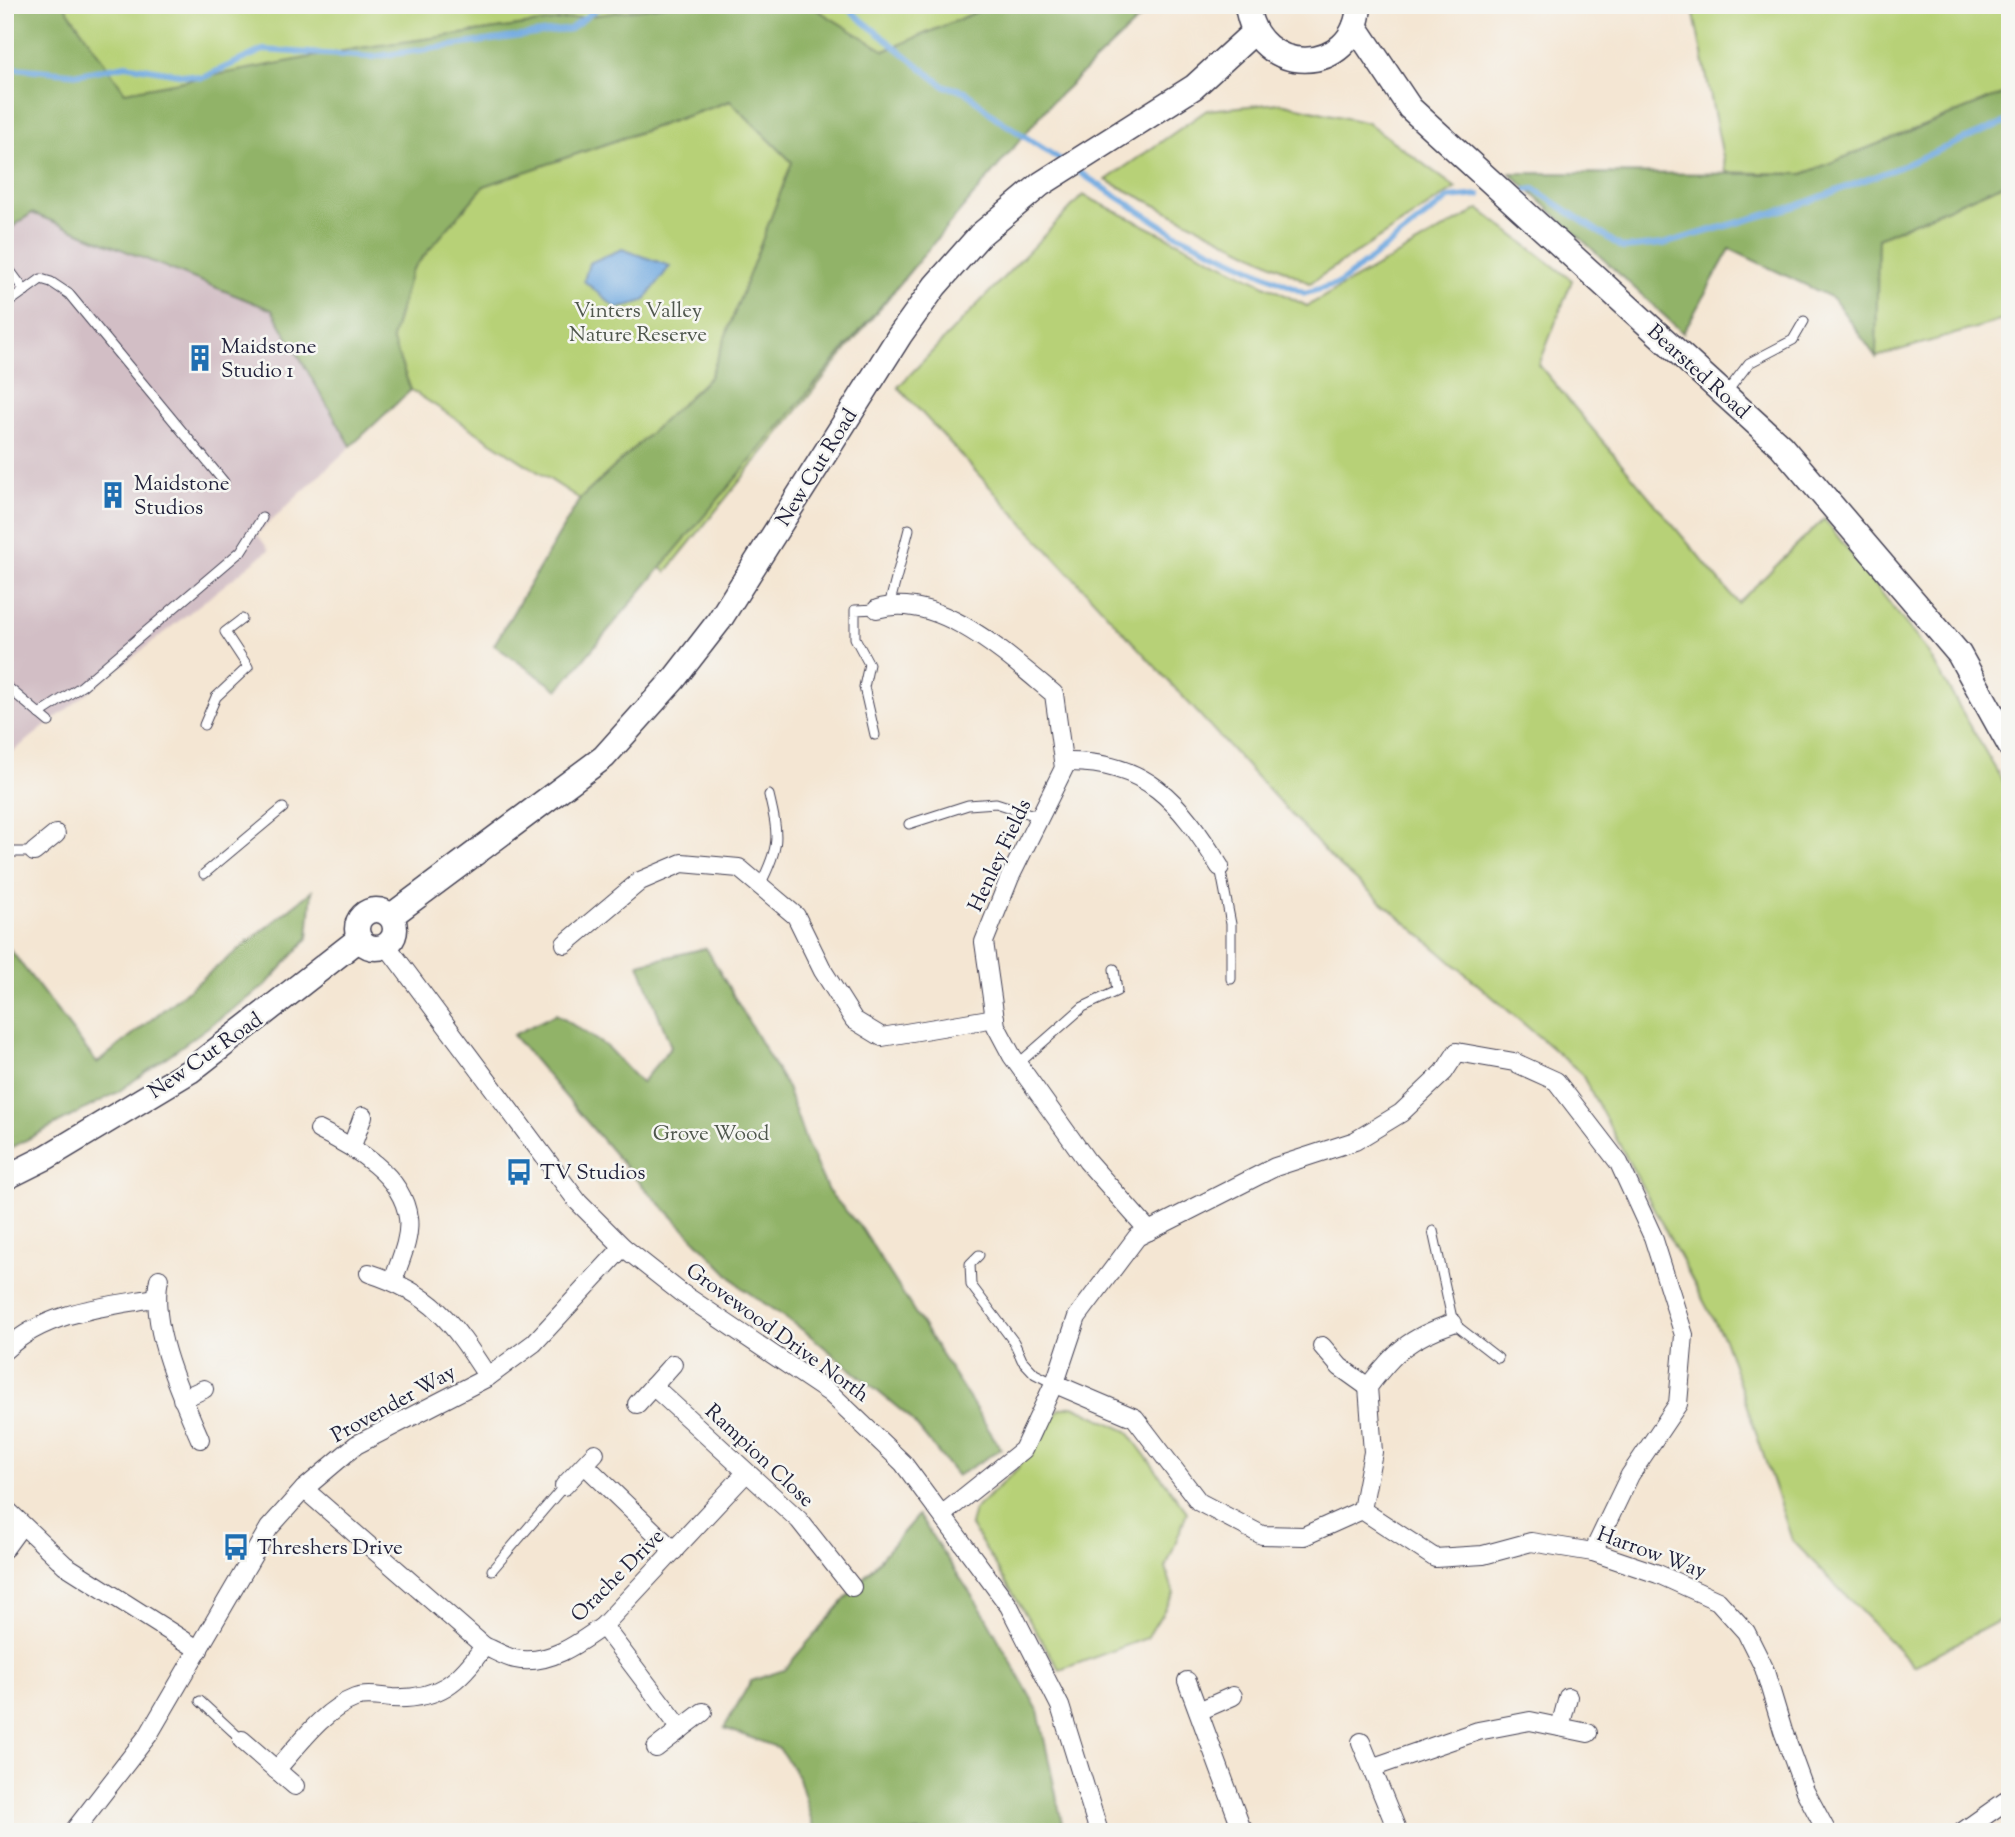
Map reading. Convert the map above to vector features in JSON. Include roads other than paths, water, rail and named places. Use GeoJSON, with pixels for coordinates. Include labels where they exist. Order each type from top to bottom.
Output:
{"type":"FeatureCollection","features":[{"type":"Feature","properties":{"kind":"street"},"geometry":{"type":"LineString","coordinates":[[1247,5],[1254,32],[1265,46],[1280,56],[1297,61],[1315,60],[1332,53],[1346,41],[1358,11]]}},
{"type":"Feature","properties":{"kind":"street","name":"Bearsted Road"},"geometry":{"type":"LineString","coordinates":[[1358,11],[1410,108],[1781,446],[1959,654],[2010,746]]}},
{"type":"Feature","properties":{"kind":"street","name":"New Cut Road"},"geometry":{"type":"LineString","coordinates":[[5,1178],[47,1157],[190,1071],[359,939],[357,926],[365,914],[379,910],[391,916],[604,757],[674,679],[719,621],[900,335],[935,286],[980,235],[1041,184],[1194,86],[1254,32]]}},
{"type":"Feature","properties":{"kind":"street","name":"Henley Fields"},"geometry":{"type":"LineString","coordinates":[[883,607],[943,613],[997,646],[1054,694],[1065,768],[1010,877],[984,942],[996,1026],[1018,1063],[1087,1161],[1149,1231]]}},
{"type":"Feature","properties":{"kind":"street"},"geometry":{"type":"LineString","coordinates":[[1064,762],[1095,761],[1134,772],[1168,798],[1197,830],[1220,867]]}},
{"type":"Feature","properties":{"kind":"street"},"geometry":{"type":"LineString","coordinates":[[34,852],[56,834]]}},
{"type":"Feature","properties":{"kind":"street"},"geometry":{"type":"LineString","coordinates":[[565,944],[640,881],[682,863],[740,868],[796,916],[823,971],[853,1020],[882,1037],[995,1018]]}},
{"type":"Feature","properties":{"kind":"street"},"geometry":{"type":"LineString","coordinates":[[359,939],[370,948],[387,946],[396,931],[391,916]]}},
{"type":"Feature","properties":{"kind":"street","name":"Grovewood Drive North"},"geometry":{"type":"LineString","coordinates":[[387,946],[544,1160],[578,1202],[623,1247],[680,1292],[830,1393],[903,1463],[1009,1605],[1060,1706],[1099,1832]]}},
{"type":"Feature","properties":{"kind":"street"},"geometry":{"type":"LineString","coordinates":[[943,1514],[1023,1450],[1053,1383],[1077,1317],[1137,1237],[1275,1167],[1354,1141],[1401,1113],[1444,1072],[1457,1052],[1514,1062],[1556,1081],[1619,1163],[1653,1237],[1684,1335],[1678,1404],[1630,1475],[1593,1552]]}},
{"type":"Feature","properties":{"kind":"street"},"geometry":{"type":"LineString","coordinates":[[352,1146],[363,1116]]}},
{"type":"Feature","properties":{"kind":"street"},"geometry":{"type":"LineString","coordinates":[[319,1130],[352,1146],[386,1176],[402,1197],[409,1220],[393,1281]]}},
{"type":"Feature","properties":{"kind":"street","name":"Provender Way"},"geometry":{"type":"LineString","coordinates":[[73,1832],[149,1734],[269,1528],[304,1489],[356,1446],[488,1377],[534,1343],[623,1247]]}},
{"type":"Feature","properties":{"kind":"street"},"geometry":{"type":"LineString","coordinates":[[369,1273],[393,1281],[433,1304],[444,1315],[488,1377]]}},
{"type":"Feature","properties":{"kind":"street"},"geometry":{"type":"LineString","coordinates":[[159,1279],[155,1298],[183,1399],[200,1439]]}},
{"type":"Feature","properties":{"kind":"street"},"geometry":{"type":"LineString","coordinates":[[5,1350],[24,1332],[58,1318],[155,1298]]}},
{"type":"Feature","properties":{"kind":"street"},"geometry":{"type":"LineString","coordinates":[[1053,1383],[1135,1418],[1199,1502],[1262,1535],[1304,1536],[1362,1510],[1373,1452],[1368,1387],[1395,1352],[1429,1331],[1453,1323]]}},
{"type":"Feature","properties":{"kind":"street"},"geometry":{"type":"LineString","coordinates":[[1322,1346],[1335,1362],[1368,1387]]}},
{"type":"Feature","properties":{"kind":"street"},"geometry":{"type":"LineString","coordinates":[[637,1404],[673,1364]]}},
{"type":"Feature","properties":{"kind":"street","name":"Rampion Close"},"geometry":{"type":"LineString","coordinates":[[653,1386],[745,1474],[799,1520],[827,1568],[852,1587]]}},
{"type":"Feature","properties":{"kind":"street"},"geometry":{"type":"LineString","coordinates":[[183,1399],[204,1389]]}},
{"type":"Feature","properties":{"kind":"street"},"geometry":{"type":"LineString","coordinates":[[565,1486],[590,1459],[674,1551]]}},
{"type":"Feature","properties":{"kind":"street","name":"Orache Drive"},"geometry":{"type":"LineString","coordinates":[[304,1489],[484,1646],[515,1659],[546,1659],[580,1642],[603,1626],[745,1474]]}},
{"type":"Feature","properties":{"kind":"street"},"geometry":{"type":"LineString","coordinates":[[5,1508],[21,1527],[65,1565],[199,1650]]}},
{"type":"Feature","properties":{"kind":"street","name":"Harrow Way"},"geometry":{"type":"LineString","coordinates":[[1362,1510],[1436,1558],[1483,1555],[1531,1542],[1593,1552],[1658,1574],[1718,1601],[1746,1632],[1764,1668],[1805,1791],[1826,1831]]}},
{"type":"Feature","properties":{"kind":"street"},"geometry":{"type":"LineString","coordinates":[[5,1548],[21,1527]]}},
{"type":"Feature","properties":{"kind":"street"},"geometry":{"type":"LineString","coordinates":[[603,1626],[681,1729]]}},
{"type":"Feature","properties":{"kind":"street"},"geometry":{"type":"LineString","coordinates":[[276,1770],[340,1705],[356,1697],[420,1696],[446,1686],[466,1673],[484,1646]]}},
{"type":"Feature","properties":{"kind":"street"},"geometry":{"type":"LineString","coordinates":[[1187,1681],[1245,1832]]}},
{"type":"Feature","properties":{"kind":"street"},"geometry":{"type":"LineString","coordinates":[[1199,1711],[1233,1696]]}},
{"type":"Feature","properties":{"kind":"street"},"geometry":{"type":"LineString","coordinates":[[1560,1727],[1568,1697]]}},
{"type":"Feature","properties":{"kind":"street"},"geometry":{"type":"LineString","coordinates":[[656,1748],[703,1712]]}},
{"type":"Feature","properties":{"kind":"street"},"geometry":{"type":"LineString","coordinates":[[1374,1767],[1478,1731],[1530,1721],[1588,1733]]}},
{"type":"Feature","properties":{"kind":"street"},"geometry":{"type":"LineString","coordinates":[[242,1740],[295,1786]]}},
{"type":"Feature","properties":{"kind":"street"},"geometry":{"type":"LineString","coordinates":[[1361,1742],[1374,1767],[1398,1832]]}},
{"type":"Feature","properties":{"kind":"street"},"geometry":{"type":"LineString","coordinates":[[1962,1832],[2010,1798]]}},
{"type":"Feature","properties":{"kind":"lane"},"geometry":{"type":"LineString","coordinates":[[5,264],[25,291]]}},
{"type":"Feature","properties":{"kind":"lane"},"geometry":{"type":"LineString","coordinates":[[5,304],[41,279],[69,294],[224,482]]}},
{"type":"Feature","properties":{"kind":"lane"},"geometry":{"type":"LineString","coordinates":[[1725,394],[1749,363],[1793,340],[1804,321]]}},
{"type":"Feature","properties":{"kind":"lane"},"geometry":{"type":"LineString","coordinates":[[39,714],[82,687],[241,551],[262,519]]}},
{"type":"Feature","properties":{"kind":"lane"},"geometry":{"type":"LineString","coordinates":[[875,735],[864,687],[869,664],[855,638],[855,610],[883,607],[909,529]]}},
{"type":"Feature","properties":{"kind":"lane"},"geometry":{"type":"LineString","coordinates":[[204,725],[216,696],[248,667],[225,632],[242,619]]}},
{"type":"Feature","properties":{"kind":"lane"},"geometry":{"type":"LineString","coordinates":[[5,685],[49,722]]}},
{"type":"Feature","properties":{"kind":"lane"},"geometry":{"type":"LineString","coordinates":[[760,885],[776,848],[778,832],[769,795]]}},
{"type":"Feature","properties":{"kind":"lane"},"geometry":{"type":"LineString","coordinates":[[909,824],[968,805],[996,803],[1042,818]]}},
{"type":"Feature","properties":{"kind":"lane"},"geometry":{"type":"LineString","coordinates":[[204,874],[283,808]]}},
{"type":"Feature","properties":{"kind":"lane"},"geometry":{"type":"LineString","coordinates":[[5,852],[34,852]]}},
{"type":"Feature","properties":{"kind":"lane"},"geometry":{"type":"LineString","coordinates":[[1220,867],[1231,924],[1231,979]]}},
{"type":"Feature","properties":{"kind":"lane"},"geometry":{"type":"LineString","coordinates":[[1018,1063],[1083,1007],[1112,996],[1116,992],[1114,969]]}},
{"type":"Feature","properties":{"kind":"lane"},"geometry":{"type":"LineString","coordinates":[[1433,1231],[1453,1323],[1498,1358]]}},
{"type":"Feature","properties":{"kind":"lane"},"geometry":{"type":"LineString","coordinates":[[979,1255],[970,1264],[971,1285],[1014,1342],[1022,1360],[1035,1374],[1053,1383]]}},
{"type":"Feature","properties":{"kind":"lane"},"geometry":{"type":"LineString","coordinates":[[492,1570],[565,1486]]}},
{"type":"Feature","properties":{"kind":"lane"},"geometry":{"type":"LineString","coordinates":[[200,1701],[242,1740]]}},
{"type":"Feature","properties":{"kind":"water"},"geometry":{"type":"Polygon","coordinates":[[[622,249],[670,266],[644,301],[617,309],[584,281],[589,263],[622,249]]]}},
{"type":"Feature","properties":{"kind":"waterway"},"geometry":{"type":"LineString","coordinates":[[5,67],[79,74],[126,65],[202,78],[263,50],[372,57],[570,29],[602,5]]}},
{"type":"Feature","properties":{"kind":"waterway"},"geometry":{"type":"LineString","coordinates":[[843,5],[944,86],[965,91],[995,117],[1065,163]]}},
{"type":"Feature","properties":{"kind":"waterway"},"geometry":{"type":"LineString","coordinates":[[1527,190],[1534,189],[1623,248],[1663,244],[1796,206],[1897,168],[2010,120]]}},
{"type":"Feature","properties":{"kind":"waterway"},"geometry":{"type":"LineString","coordinates":[[1074,169],[1174,233],[1305,293],[1338,284],[1449,198],[1479,195]]}},
{"type":"Feature","properties":{"kind":"place","name":"Maidstone Studio 1"},"geometry":{"type":"Point","coordinates":[200,358]}},
{"type":"Feature","properties":{"kind":"place","name":"Maidstone Studios"},"geometry":{"type":"Point","coordinates":[113,495]}},
{"type":"Feature","properties":{"kind":"place","name":"TV Studios"},"geometry":{"type":"Point","coordinates":[519,1172]}},
{"type":"Feature","properties":{"kind":"place","name":"Threshers Drive"},"geometry":{"type":"Point","coordinates":[236,1547]}},
{"type":"Feature","properties":{"kind":"park label","name":"Vinters Valley Nature Reserve"},"geometry":{"type":"Point","coordinates":[638,322]}},
{"type":"Feature","properties":{"kind":"park label","name":"Grove Wood"},"geometry":{"type":"Point","coordinates":[711,1133]}}]}
